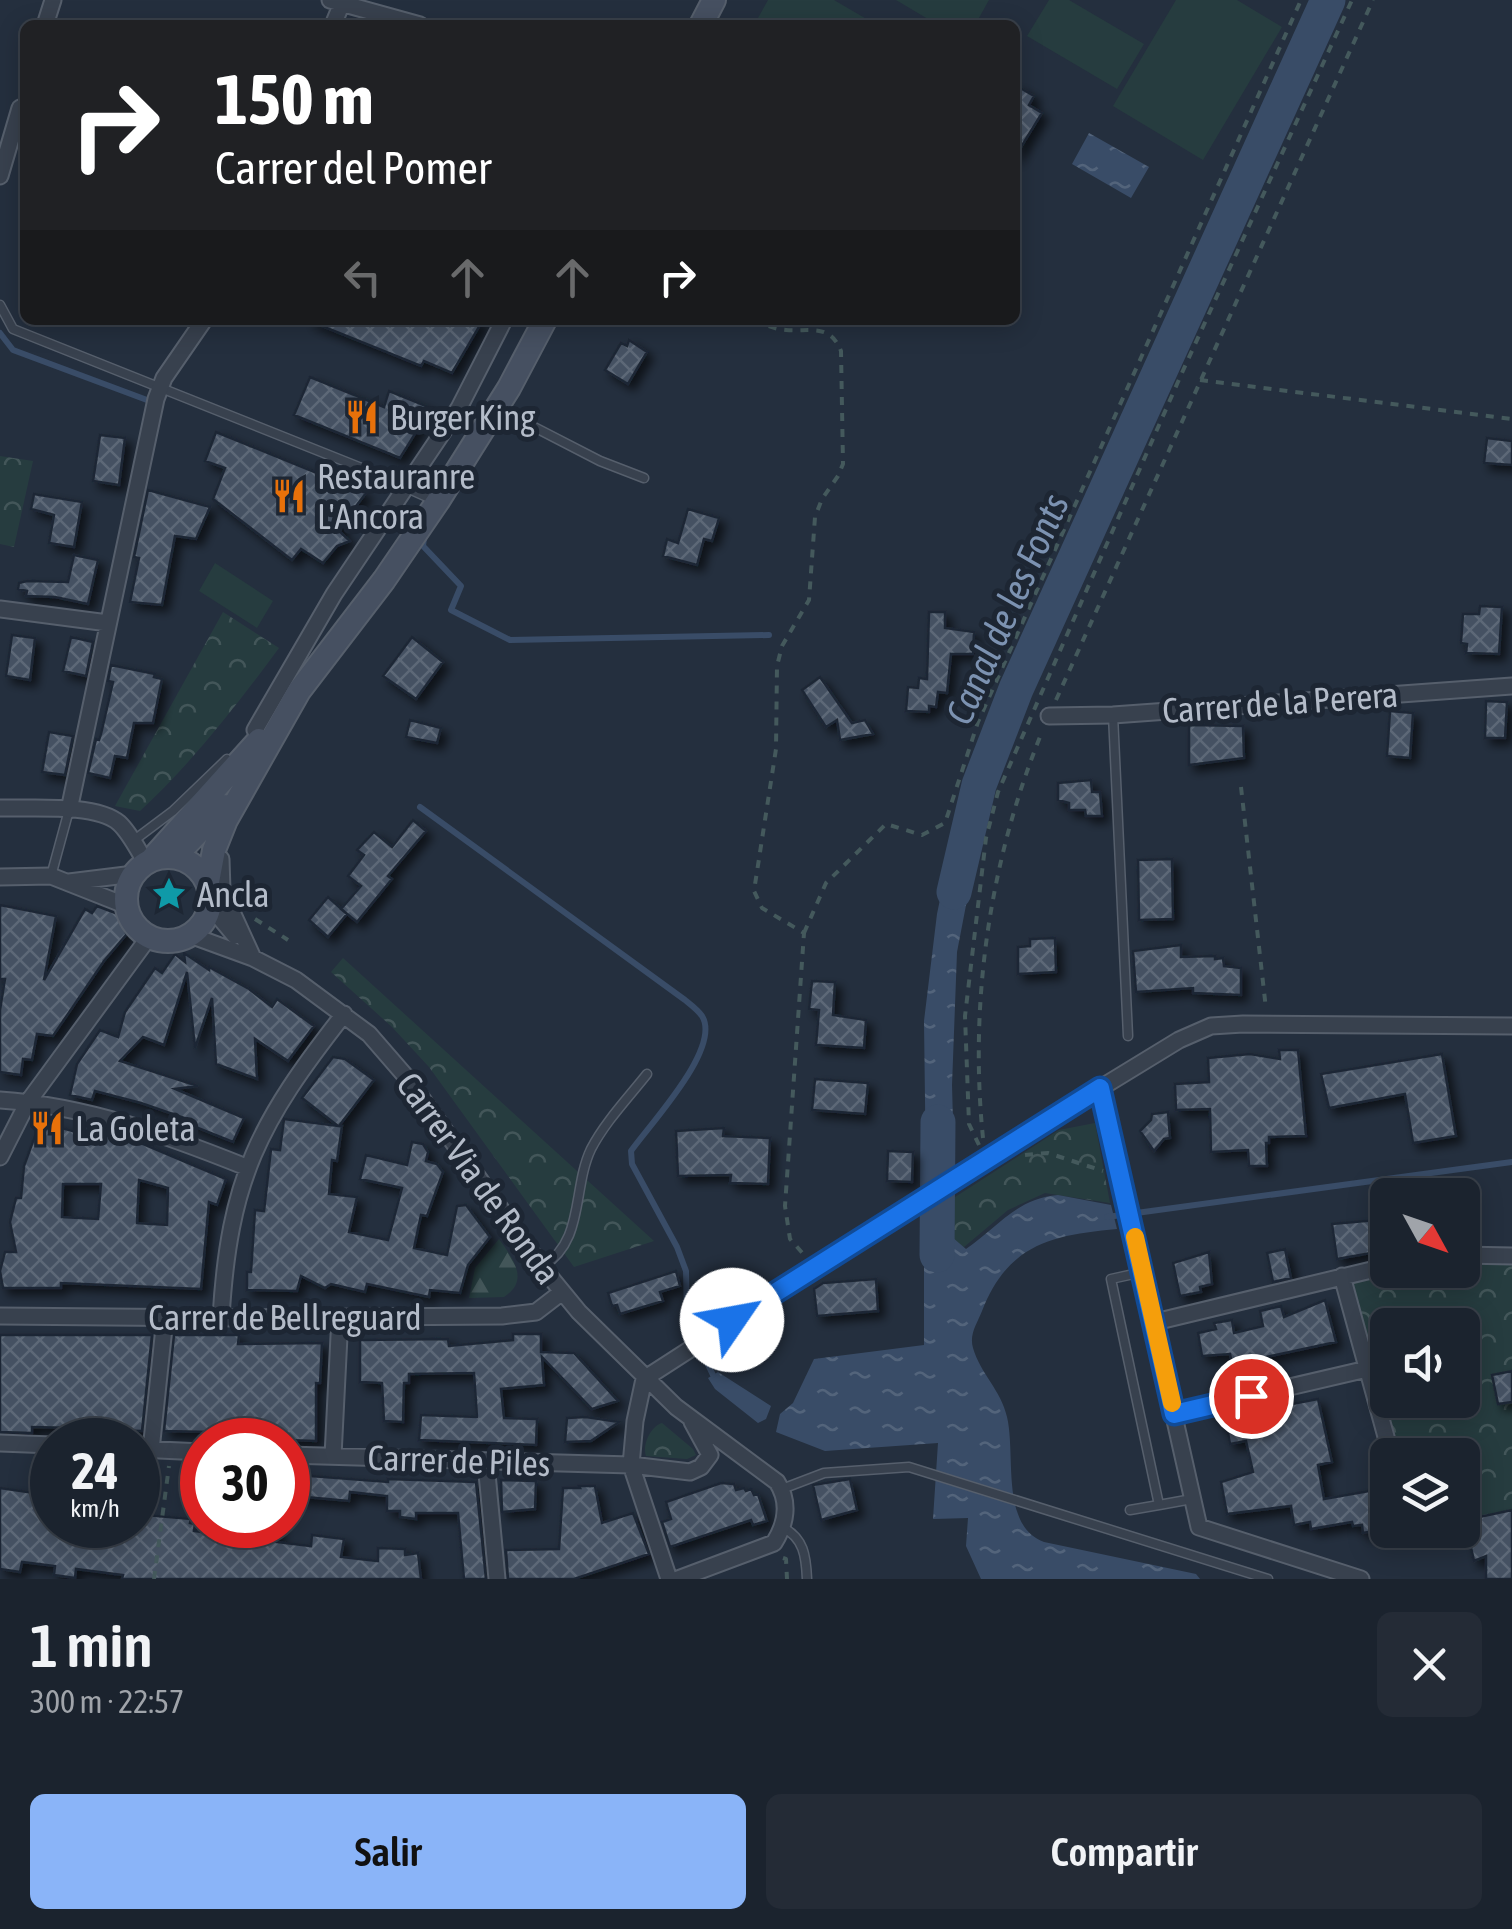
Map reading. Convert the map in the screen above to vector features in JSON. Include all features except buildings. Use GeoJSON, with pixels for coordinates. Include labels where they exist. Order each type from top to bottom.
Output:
{"type":"FeatureCollection","features":[{"type":"Feature","properties":{"kind":"street"},"geometry":{"type":"LineString","coordinates":[[336,2],[402,20]]}},
{"type":"Feature","properties":{"kind":"street"},"geometry":{"type":"LineString","coordinates":[[0,176],[20,113]]}},
{"type":"Feature","properties":{"kind":"street"},"geometry":{"type":"LineString","coordinates":[[69,810],[158,393],[201,325]]}},
{"type":"Feature","properties":{"kind":"street"},"geometry":{"type":"LineString","coordinates":[[255,730],[334,594],[458,408],[501,325]]}},
{"type":"Feature","properties":{"kind":"street"},"geometry":{"type":"LineString","coordinates":[[294,696],[219,835],[206,918],[190,935],[170,941],[149,936],[131,919],[126,906],[127,890],[143,866],[225,781],[294,696],[433,509],[543,325]]}},
{"type":"Feature","properties":{"kind":"street"},"geometry":{"type":"LineString","coordinates":[[0,609],[108,622]]}},
{"type":"Feature","properties":{"kind":"street","name":"Carrer de la Perera"},"geometry":{"type":"LineString","coordinates":[[1049,716],[1114,715],[1512,686]]}},
{"type":"Feature","properties":{"kind":"street"},"geometry":{"type":"LineString","coordinates":[[0,877],[58,880],[174,857],[210,822],[258,764]]}},
{"type":"Feature","properties":{"kind":"street"},"geometry":{"type":"LineString","coordinates":[[253,958],[228,906],[220,870],[224,847],[245,804],[258,764]]}},
{"type":"Feature","properties":{"kind":"street"},"geometry":{"type":"LineString","coordinates":[[0,808],[69,810],[110,817],[132,841],[143,866]]}},
{"type":"Feature","properties":{"kind":"street"},"geometry":{"type":"LineString","coordinates":[[174,857],[193,864],[209,894]]}},
{"type":"Feature","properties":{"kind":"street"},"geometry":{"type":"LineString","coordinates":[[58,880],[126,906]]}},
{"type":"Feature","properties":{"kind":"street","name":"Carrer Via de Ronda"},"geometry":{"type":"LineString","coordinates":[[209,894],[253,958]]}},
{"type":"Feature","properties":{"kind":"street","name":"Carrer Via de Ronda"},"geometry":{"type":"LineString","coordinates":[[190,935],[253,958],[344,1014],[398,1066],[562,1292],[644,1379],[690,1418],[772,1476],[782,1489]]}},
{"type":"Feature","properties":{"kind":"street"},"geometry":{"type":"LineString","coordinates":[[0,1157],[28,1102],[149,936]]}},
{"type":"Feature","properties":{"kind":"street"},"geometry":{"type":"LineString","coordinates":[[221,1318],[230,1228],[246,1167],[264,1127],[290,1085],[344,1014]]}},
{"type":"Feature","properties":{"kind":"street"},"geometry":{"type":"LineString","coordinates":[[668,1579],[631,1465],[635,1421],[644,1379],[697,1343],[986,1158],[1199,1030],[1268,1024],[1512,1026]]}},
{"type":"Feature","properties":{"kind":"street"},"geometry":{"type":"LineString","coordinates":[[1100,1088],[1199,1528],[1354,1577]]}},
{"type":"Feature","properties":{"kind":"street"},"geometry":{"type":"LineString","coordinates":[[0,1100],[83,1112],[136,1126],[246,1167]]}},
{"type":"Feature","properties":{"kind":"street"},"geometry":{"type":"LineString","coordinates":[[1480,1255],[1512,1256]]}},
{"type":"Feature","properties":{"kind":"street"},"geometry":{"type":"LineString","coordinates":[[1155,1322],[1370,1270]]}},
{"type":"Feature","properties":{"kind":"street"},"geometry":{"type":"LineString","coordinates":[[1342,1276],[1385,1438]]}},
{"type":"Feature","properties":{"kind":"street","name":"Carrer de Bellreguard"},"geometry":{"type":"LineString","coordinates":[[0,1316],[221,1318],[528,1313],[542,1308],[562,1292]]}},
{"type":"Feature","properties":{"kind":"street"},"geometry":{"type":"LineString","coordinates":[[333,1456],[340,1316]]}},
{"type":"Feature","properties":{"kind":"street"},"geometry":{"type":"LineString","coordinates":[[149,1418],[165,1318]]}},
{"type":"Feature","properties":{"kind":"street"},"geometry":{"type":"LineString","coordinates":[[1174,1414],[1367,1370]]}},
{"type":"Feature","properties":{"kind":"street","name":"Carrer de Piles"},"geometry":{"type":"LineString","coordinates":[[310,1455],[631,1465],[690,1472],[702,1468],[710,1455],[690,1418]]}},
{"type":"Feature","properties":{"kind":"street"},"geometry":{"type":"LineString","coordinates":[[0,1443],[30,1445]]}},
{"type":"Feature","properties":{"kind":"street"},"geometry":{"type":"LineString","coordinates":[[160,1451],[180,1451]]}},
{"type":"Feature","properties":{"kind":"street"},"geometry":{"type":"LineString","coordinates":[[486,1463],[497,1579]]}},
{"type":"Feature","properties":{"kind":"street"},"geometry":{"type":"LineString","coordinates":[[678,1579],[767,1547],[776,1540],[785,1503],[782,1489]]}},
{"type":"Feature","properties":{"kind":"lane"},"geometry":{"type":"LineString","coordinates":[[0,305],[13,329],[158,393],[406,487],[433,509]]}},
{"type":"Feature","properties":{"kind":"lane"},"geometry":{"type":"LineString","coordinates":[[458,408],[492,415],[644,478]]}},
{"type":"Feature","properties":{"kind":"lane"},"geometry":{"type":"LineString","coordinates":[[132,841],[174,811],[294,696]]}},
{"type":"Feature","properties":{"kind":"lane"},"geometry":{"type":"LineString","coordinates":[[1114,715],[1128,1036]]}},
{"type":"Feature","properties":{"kind":"lane"},"geometry":{"type":"LineString","coordinates":[[58,880],[69,810]]}},
{"type":"Feature","properties":{"kind":"lane"},"geometry":{"type":"LineString","coordinates":[[542,1266],[559,1254],[571,1233],[591,1150],[647,1074]]}},
{"type":"Feature","properties":{"kind":"lane"},"geometry":{"type":"LineString","coordinates":[[1144,1272],[1111,1279],[1159,1506]]}},
{"type":"Feature","properties":{"kind":"lane"},"geometry":{"type":"LineString","coordinates":[[782,1489],[824,1473],[909,1466],[1268,1579]]}},
{"type":"Feature","properties":{"kind":"lane"},"geometry":{"type":"LineString","coordinates":[[1130,1510],[1192,1499]]}},
{"type":"Feature","properties":{"kind":"lane"},"geometry":{"type":"LineString","coordinates":[[782,1527],[794,1533],[802,1545],[807,1579]]}},
{"type":"Feature","properties":{"kind":"path"},"geometry":{"type":"LineString","coordinates":[[819,1265],[799,1252],[790,1239],[784,1206],[804,933],[826,882],[886,824],[922,835],[944,823],[978,722],[1301,0]]}},
{"type":"Feature","properties":{"kind":"path"},"geometry":{"type":"LineString","coordinates":[[986,1158],[970,1124],[966,1016],[986,838],[998,792],[1352,0]]}},
{"type":"Feature","properties":{"kind":"path"},"geometry":{"type":"LineString","coordinates":[[986,1158],[979,1046],[982,966],[1018,794],[1049,716],[1373,0]]}},
{"type":"Feature","properties":{"kind":"path"},"geometry":{"type":"LineString","coordinates":[[767,325],[780,330],[826,331],[841,351],[843,464],[822,498],[816,518],[809,600],[782,646],[777,666],[776,749],[754,891],[767,913],[804,933]]}},
{"type":"Feature","properties":{"kind":"path"},"geometry":{"type":"LineString","coordinates":[[1200,380],[1512,419]]}},
{"type":"Feature","properties":{"kind":"path"},"geometry":{"type":"LineString","coordinates":[[1241,787],[1268,1024]]}},
{"type":"Feature","properties":{"kind":"path"},"geometry":{"type":"LineString","coordinates":[[250,916],[288,940]]}},
{"type":"Feature","properties":{"kind":"path"},"geometry":{"type":"LineString","coordinates":[[986,1158],[1048,1153],[1124,1185]]}},
{"type":"Feature","properties":{"kind":"path"},"geometry":{"type":"LineString","coordinates":[[154,1579],[171,1451]]}},
{"type":"Feature","properties":{"kind":"path"},"geometry":{"type":"LineString","coordinates":[[780,1556],[786,1560],[787,1579]]}},
{"type":"Feature","properties":{"kind":"green space"},"geometry":{"type":"Polygon","coordinates":[[[768,0],[834,0],[868,20],[757,20],[768,0]]]}},
{"type":"Feature","properties":{"kind":"green space"},"geometry":{"type":"Polygon","coordinates":[[[896,0],[989,0],[978,20],[930,20],[896,0]]]}},
{"type":"Feature","properties":{"kind":"green space"},"geometry":{"type":"Polygon","coordinates":[[[1049,0],[1069,0],[1144,44],[1117,89],[1027,36],[1049,0]]]}},
{"type":"Feature","properties":{"kind":"green space"},"geometry":{"type":"Polygon","coordinates":[[[1176,0],[1237,0],[1282,27],[1203,160],[1113,106],[1176,0]]]}},
{"type":"Feature","properties":{"kind":"green space"},"geometry":{"type":"Polygon","coordinates":[[[0,456],[33,461],[14,547],[0,544],[0,456]]]}},
{"type":"Feature","properties":{"kind":"green space"},"geometry":{"type":"Polygon","coordinates":[[[215,563],[273,601],[257,628],[199,591],[215,563]]]}},
{"type":"Feature","properties":{"kind":"green space"},"geometry":{"type":"Polygon","coordinates":[[[223,612],[279,648],[213,733],[159,793],[140,811],[115,806],[223,612]]]}},
{"type":"Feature","properties":{"kind":"green space"},"geometry":{"type":"Polygon","coordinates":[[[343,958],[654,1241],[574,1267],[429,1067],[331,972],[343,958]]]}},
{"type":"Feature","properties":{"kind":"green space"},"geometry":{"type":"Polygon","coordinates":[[[1095,1123],[1110,1203],[1045,1193],[1008,1210],[964,1247],[954,1240],[952,1199],[1059,1130],[1095,1123]]]}},
{"type":"Feature","properties":{"kind":"green space"},"geometry":{"type":"Polygon","coordinates":[[[499,1239],[516,1269],[516,1284],[504,1297],[469,1298],[475,1268],[499,1239]]]}},
{"type":"Feature","properties":{"kind":"green space"},"geometry":{"type":"Polygon","coordinates":[[[1512,1260],[1512,1510],[1480,1517],[1480,1438],[1393,1438],[1388,1418],[1480,1418],[1480,1308],[1370,1308],[1370,1350],[1352,1283],[1370,1275],[1370,1288],[1480,1288],[1480,1261],[1512,1260]]]}},
{"type":"Feature","properties":{"kind":"green space"},"geometry":{"type":"Polygon","coordinates":[[[662,1423],[696,1455],[687,1459],[646,1456],[648,1436],[662,1423]]]}},
{"type":"Feature","properties":{"kind":"water"},"geometry":{"type":"Polygon","coordinates":[[[1089,133],[1149,167],[1131,198],[1072,164],[1089,133]]]}},
{"type":"Feature","properties":{"kind":"water"},"geometry":{"type":"Polygon","coordinates":[[[952,841],[977,848],[957,952],[952,1085],[954,1160],[926,1178],[924,1021],[937,914],[952,841]]]}},
{"type":"Feature","properties":{"kind":"water"},"geometry":{"type":"Polygon","coordinates":[[[1058,1195],[1111,1205],[1117,1229],[1053,1240],[1019,1257],[993,1288],[972,1338],[976,1357],[1007,1417],[1015,1505],[1030,1534],[1044,1542],[1196,1574],[1200,1579],[981,1579],[966,1546],[968,1518],[933,1519],[938,1443],[825,1451],[776,1432],[780,1414],[793,1403],[814,1359],[924,1345],[924,1215],[952,1199],[952,1237],[966,1249],[1019,1208],[1058,1195]]]}},
{"type":"Feature","properties":{"kind":"water"},"geometry":{"type":"Polygon","coordinates":[[[718,1372],[771,1406],[766,1419],[758,1423],[715,1389],[708,1378],[718,1372]]]}},
{"type":"Feature","properties":{"kind":"waterway","name":"Canal de les Fonts"},"geometry":{"type":"LineString","coordinates":[[954,892],[979,785],[1016,689],[1328,0]]}},
{"type":"Feature","properties":{"kind":"waterway"},"geometry":{"type":"LineString","coordinates":[[0,333],[13,350],[147,400]]}},
{"type":"Feature","properties":{"kind":"waterway"},"geometry":{"type":"LineString","coordinates":[[424,538],[423,546],[461,586],[451,610],[510,640],[769,635]]}},
{"type":"Feature","properties":{"kind":"waterway"},"geometry":{"type":"LineString","coordinates":[[420,807],[702,1016],[702,1047],[693,1066],[631,1151],[632,1164],[686,1271],[687,1321],[713,1375]]}},
{"type":"Feature","properties":{"kind":"waterway","name":"Canal de les Fonts"},"geometry":{"type":"LineString","coordinates":[[937,1255],[938,1122]]}},
{"type":"Feature","properties":{"kind":"waterway"},"geometry":{"type":"LineString","coordinates":[[1107,1217],[1512,1162]]}},
{"type":"Feature","properties":{"kind":"slow traffic"},"geometry":{"type":"LineString","coordinates":[[1135,1237],[1172,1403]]}},
{"type":"Feature","properties":{"kind":"place","name":"Burger King"},"geometry":{"type":"Point","coordinates":[362,417]}},
{"type":"Feature","properties":{"kind":"place","name":"Restauranre L'Ancora"},"geometry":{"type":"Point","coordinates":[289,496]}},
{"type":"Feature","properties":{"kind":"place","name":"Ancla"},"geometry":{"type":"Point","coordinates":[169,894]}},
{"type":"Feature","properties":{"kind":"place","name":"La Goleta"},"geometry":{"type":"Point","coordinates":[47,1128]}},
{"type":"Feature","properties":{"kind":"route"},"geometry":{"type":"LineString","coordinates":[[732,1320],[1100,1088],[1174,1414],[1251,1396]]}}]}
